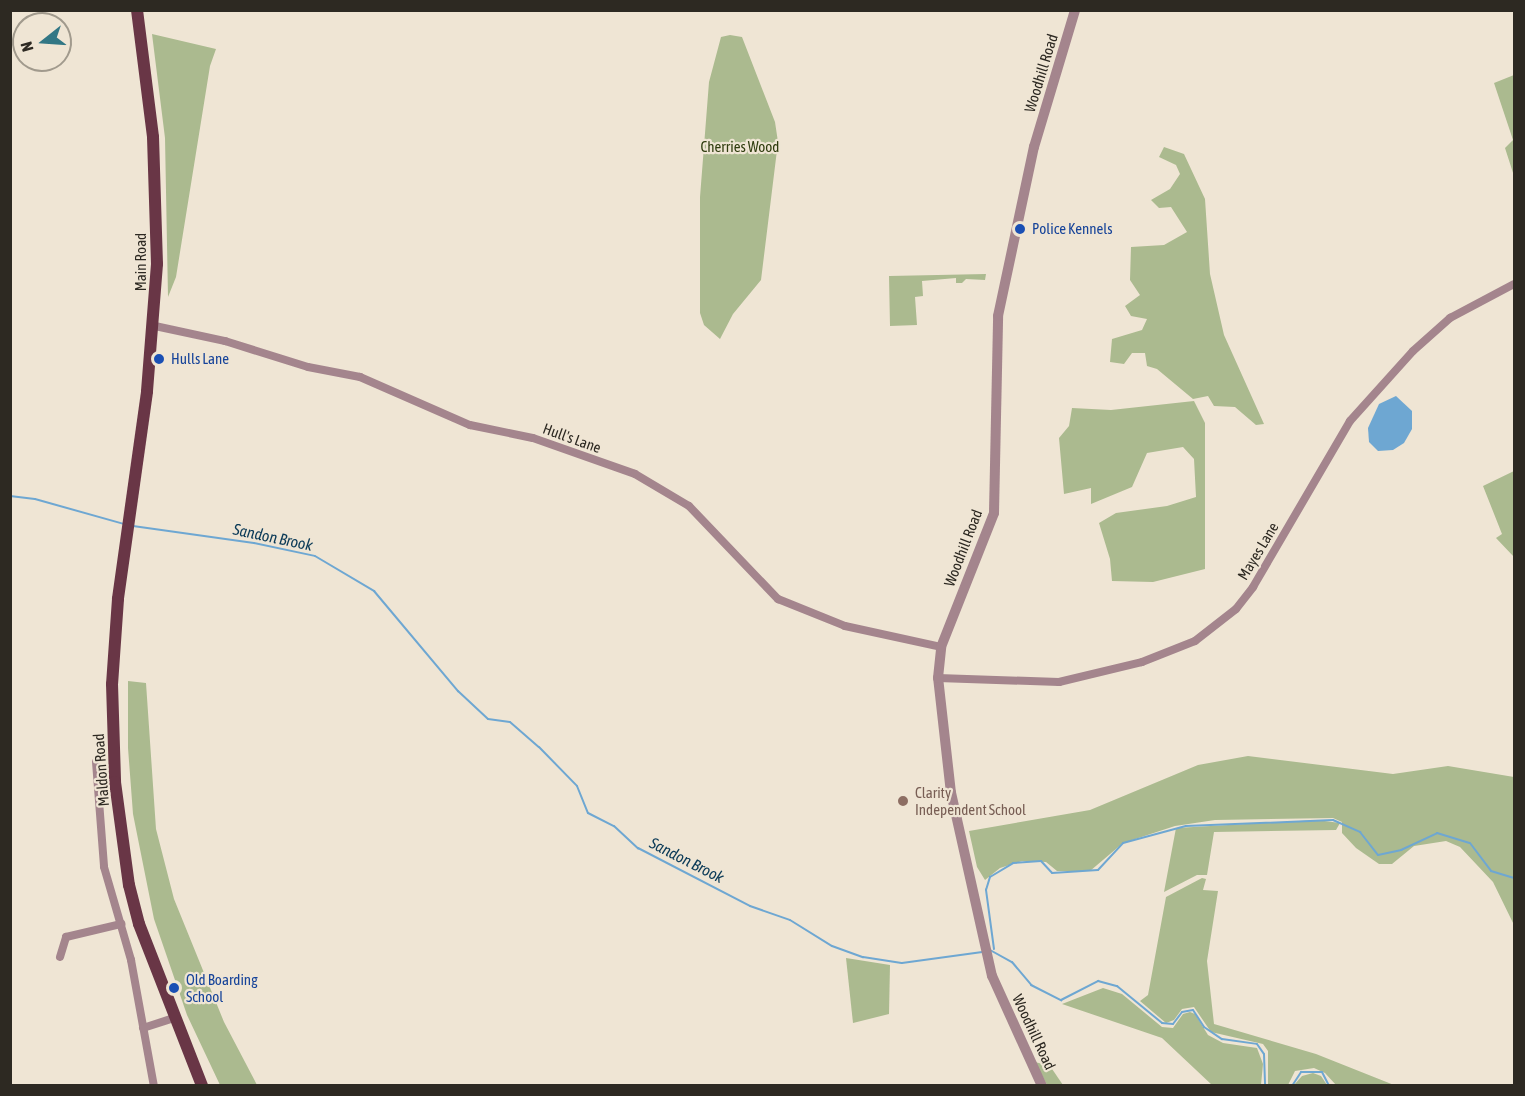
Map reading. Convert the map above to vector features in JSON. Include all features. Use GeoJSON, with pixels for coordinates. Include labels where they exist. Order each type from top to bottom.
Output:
{"type":"FeatureCollection","features":[{"type":"Feature","properties":{"kind":"main road","name":"Main Road"},"geometry":{"type":"LineString","coordinates":[[130,513],[155,326],[157,264],[153,136],[137,10]]}},
{"type":"Feature","properties":{"kind":"main road","name":"Maldon Road"},"geometry":{"type":"LineString","coordinates":[[130,513],[112,684],[115,782],[129,885],[172,1018],[202,1086]]}},
{"type":"Feature","properties":{"kind":"street","name":"Woodhill Road"},"geometry":{"type":"LineString","coordinates":[[1042,1086],[1020,1044],[988,957],[951,793],[938,678],[941,646],[994,513],[998,316],[1032,157],[1075,10]]}},
{"type":"Feature","properties":{"kind":"street","name":"Mayes Lane"},"geometry":{"type":"LineString","coordinates":[[938,678],[1059,682],[1142,662],[1195,641],[1236,609],[1253,587],[1350,421],[1413,351],[1450,318],[1515,284]]}},
{"type":"Feature","properties":{"kind":"street","name":"Hull's Lane"},"geometry":{"type":"LineString","coordinates":[[155,326],[225,341],[308,367],[360,377],[470,424],[533,438],[634,474],[689,506],[768,592],[795,609],[845,626],[941,646]]}},
{"type":"Feature","properties":{"kind":"street","name":"Maldon Road"},"geometry":{"type":"LineString","coordinates":[[96,762],[99,836],[121,924],[154,1086]]}},
{"type":"Feature","properties":{"kind":"street"},"geometry":{"type":"LineString","coordinates":[[60,957],[66,937],[121,924]]}},
{"type":"Feature","properties":{"kind":"street"},"geometry":{"type":"LineString","coordinates":[[143,1028],[172,1018]]}},
{"type":"Feature","properties":{"kind":"green space"},"geometry":{"type":"Polygon","coordinates":[[[152,34],[216,49],[210,66],[176,277],[168,297],[165,138],[152,34]]]}},
{"type":"Feature","properties":{"kind":"green space","name":"Cherries Wood"},"geometry":{"type":"Polygon","coordinates":[[[730,35],[742,37],[775,122],[778,142],[761,280],[733,314],[720,339],[704,325],[700,313],[700,197],[709,82],[721,37],[730,35]]]}},
{"type":"Feature","properties":{"kind":"green space"},"geometry":{"type":"Polygon","coordinates":[[[1514,75],[1514,176],[1505,148],[1513,140],[1494,83],[1514,75]]]}},
{"type":"Feature","properties":{"kind":"green space"},"geometry":{"type":"Polygon","coordinates":[[[1164,147],[1184,154],[1205,199],[1210,274],[1224,335],[1264,424],[1256,425],[1235,407],[1214,406],[1208,396],[1193,399],[1157,369],[1147,366],[1145,353],[1132,353],[1124,364],[1110,362],[1112,339],[1142,330],[1147,319],[1131,316],[1125,306],[1140,295],[1130,280],[1131,247],[1164,245],[1187,232],[1171,207],[1159,208],[1151,200],[1170,189],[1180,174],[1176,165],[1159,157],[1164,147]]]}},
{"type":"Feature","properties":{"kind":"green space"},"geometry":{"type":"Polygon","coordinates":[[[986,274],[985,280],[966,279],[962,283],[956,283],[956,278],[922,281],[923,296],[915,297],[917,325],[890,326],[889,276],[986,274]]]}},
{"type":"Feature","properties":{"kind":"green space"},"geometry":{"type":"Polygon","coordinates":[[[1194,401],[1205,423],[1205,569],[1153,582],[1112,581],[1110,559],[1099,523],[1116,513],[1167,506],[1196,497],[1194,459],[1183,447],[1147,453],[1132,487],[1091,504],[1091,488],[1064,494],[1059,438],[1069,426],[1072,408],[1111,410],[1194,401]]]}},
{"type":"Feature","properties":{"kind":"green space"},"geometry":{"type":"Polygon","coordinates":[[[1514,471],[1514,557],[1496,538],[1502,534],[1483,486],[1514,471]]]}},
{"type":"Feature","properties":{"kind":"green space"},"geometry":{"type":"Polygon","coordinates":[[[128,681],[146,683],[156,829],[174,899],[224,1022],[257,1085],[220,1085],[187,1015],[154,919],[133,814],[128,748],[128,681]]]}},
{"type":"Feature","properties":{"kind":"green space"},"geometry":{"type":"Polygon","coordinates":[[[1248,756],[1393,774],[1448,766],[1514,777],[1514,925],[1493,882],[1460,847],[1446,841],[1414,846],[1392,864],[1379,864],[1356,848],[1342,833],[1342,822],[1333,818],[1215,820],[1175,826],[1123,843],[1090,871],[1057,871],[1046,862],[1022,861],[1000,868],[985,880],[977,867],[969,831],[1090,810],[1198,765],[1248,756]]]}},
{"type":"Feature","properties":{"kind":"green space"},"geometry":{"type":"Polygon","coordinates":[[[1317,820],[1340,823],[1336,830],[1214,832],[1207,875],[1197,875],[1164,892],[1176,828],[1317,820]]]}},
{"type":"Feature","properties":{"kind":"green space"},"geometry":{"type":"Polygon","coordinates":[[[1202,878],[1206,879],[1203,890],[1218,891],[1207,961],[1214,1024],[1316,1054],[1394,1085],[1336,1085],[1325,1073],[1314,1068],[1295,1071],[1288,1085],[1268,1085],[1268,1051],[1263,1044],[1211,1032],[1194,1007],[1182,1009],[1174,1020],[1166,1023],[1140,1001],[1148,995],[1166,897],[1202,878]]]}},
{"type":"Feature","properties":{"kind":"green space"},"geometry":{"type":"Polygon","coordinates":[[[846,958],[890,965],[889,1014],[853,1023],[846,958]]]}},
{"type":"Feature","properties":{"kind":"green space"},"geometry":{"type":"Polygon","coordinates":[[[1103,988],[1122,994],[1162,1027],[1173,1028],[1183,1014],[1190,1012],[1195,1014],[1208,1035],[1223,1043],[1257,1048],[1263,1064],[1261,1085],[1212,1085],[1162,1038],[1062,1004],[1103,988]]]}},
{"type":"Feature","properties":{"kind":"green space"},"geometry":{"type":"Polygon","coordinates":[[[1035,1062],[1050,1066],[1063,1085],[1047,1085],[1035,1062]]]}},
{"type":"Feature","properties":{"kind":"green space"},"geometry":{"type":"Polygon","coordinates":[[[1313,1073],[1321,1076],[1327,1085],[1294,1085],[1302,1076],[1313,1073]]]}},
{"type":"Feature","properties":{"kind":"water"},"geometry":{"type":"Polygon","coordinates":[[[1396,396],[1412,411],[1412,429],[1404,443],[1393,450],[1378,451],[1369,442],[1368,428],[1379,404],[1396,396]]]}},
{"type":"Feature","properties":{"kind":"waterway","name":"Sandon Brook"},"geometry":{"type":"LineString","coordinates":[[10,496],[35,499],[124,524]]}},
{"type":"Feature","properties":{"kind":"waterway","name":"Sandon Brook"},"geometry":{"type":"LineString","coordinates":[[133,526],[254,543],[315,556],[374,591],[458,691],[488,719],[510,722],[539,747],[577,786],[588,813],[614,826],[638,848],[750,906],[790,920],[832,946],[863,957],[902,963],[982,952]]}},
{"type":"Feature","properties":{"kind":"waterway"},"geometry":{"type":"LineString","coordinates":[[994,949],[986,890],[990,877],[1013,863],[1041,861],[1052,873],[1098,870],[1123,843],[1186,826],[1333,820],[1360,832],[1378,855],[1401,850],[1437,833],[1470,843],[1491,871],[1514,878]]}},
{"type":"Feature","properties":{"kind":"waterway","name":"Sandon Brook"},"geometry":{"type":"LineString","coordinates":[[990,950],[1012,962],[1031,985],[1061,1000],[1098,981],[1117,986],[1162,1023],[1173,1024],[1182,1012],[1193,1010],[1204,1027],[1222,1039],[1257,1044],[1264,1054],[1265,1086]]}},
{"type":"Feature","properties":{"kind":"waterway","name":"Sandon Brook"},"geometry":{"type":"LineString","coordinates":[[1292,1086],[1301,1072],[1322,1072],[1329,1086]]}},
{"type":"Feature","properties":{"kind":"place","name":"Police Kennels"},"geometry":{"type":"Point","coordinates":[1020,229]}},
{"type":"Feature","properties":{"kind":"place","name":"Hulls Lane"},"geometry":{"type":"Point","coordinates":[159,359]}},
{"type":"Feature","properties":{"kind":"place","name":"Clarity Independent School"},"geometry":{"type":"Point","coordinates":[903,801]}},
{"type":"Feature","properties":{"kind":"place","name":"Old Boarding School"},"geometry":{"type":"Point","coordinates":[174,988]}}]}
